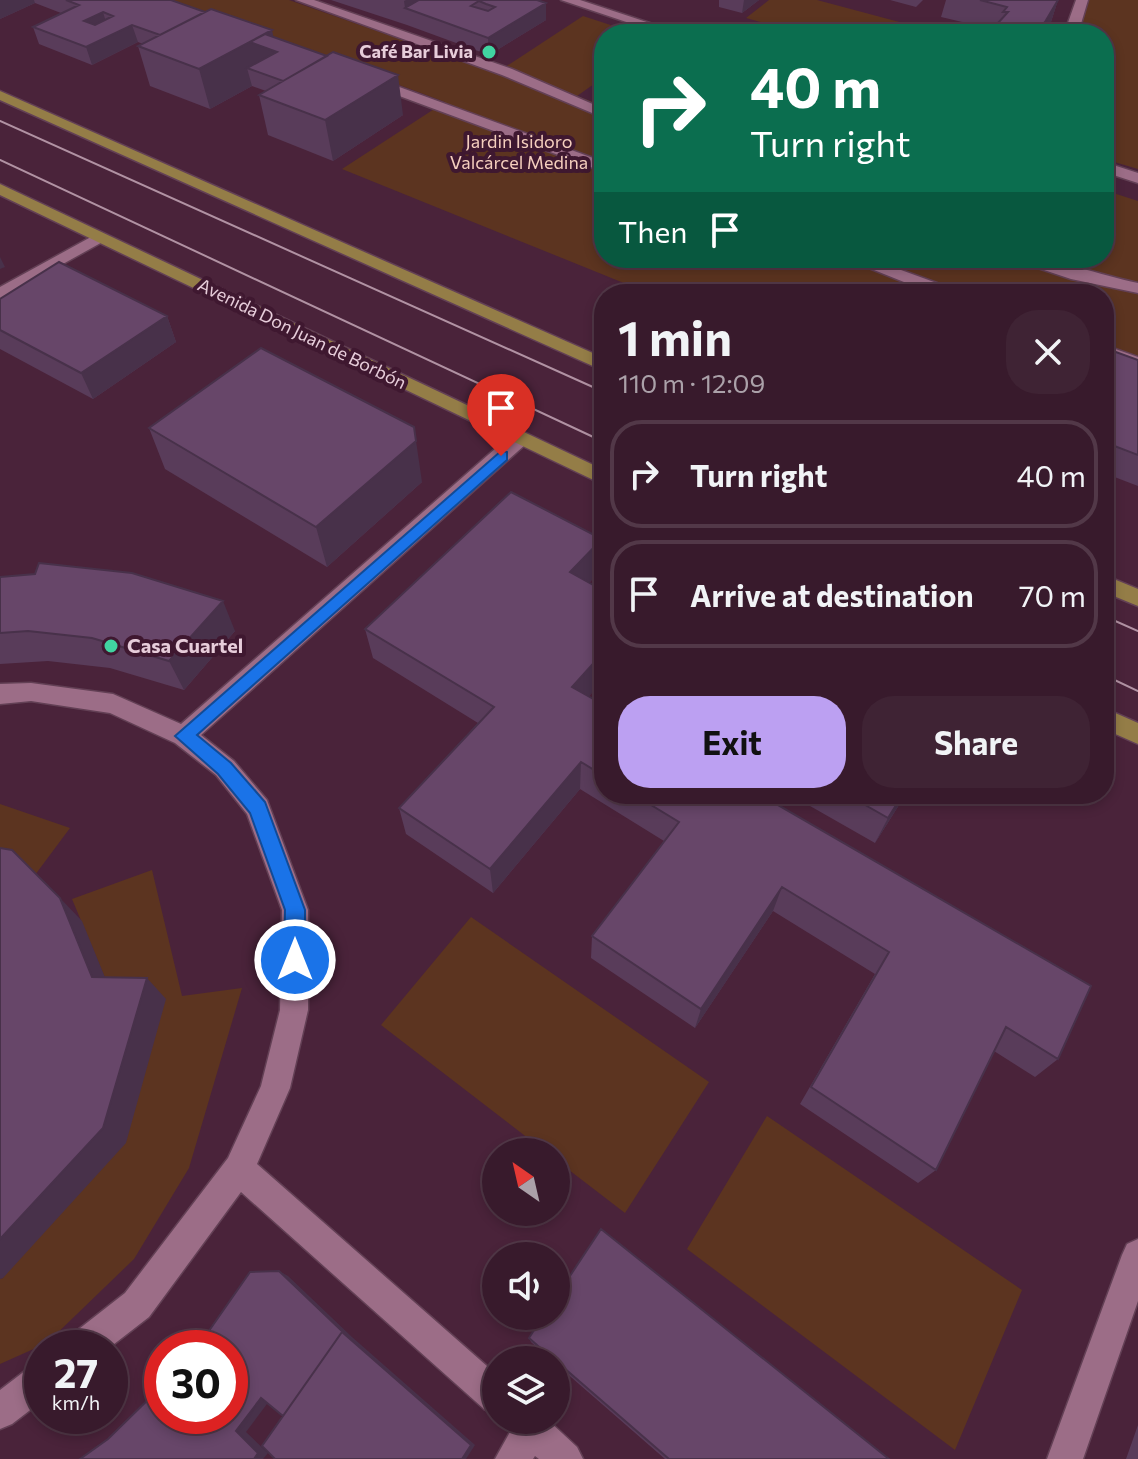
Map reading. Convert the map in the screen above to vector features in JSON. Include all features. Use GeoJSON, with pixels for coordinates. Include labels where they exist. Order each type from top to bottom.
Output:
{"type":"FeatureCollection","features":[{"type":"Feature","properties":{"kind":"main road"},"geometry":{"type":"LineString","coordinates":[[0,95],[594,361]]}},
{"type":"Feature","properties":{"kind":"main road","name":"Avenida Don Juan de Borbón"},"geometry":{"type":"LineString","coordinates":[[0,189],[594,473]]}},
{"type":"Feature","properties":{"kind":"main road"},"geometry":{"type":"LineString","coordinates":[[1114,587],[1138,598]]}},
{"type":"Feature","properties":{"kind":"main road"},"geometry":{"type":"LineString","coordinates":[[1114,723],[1138,734]]}},
{"type":"Feature","properties":{"kind":"street"},"geometry":{"type":"LineString","coordinates":[[302,0],[507,72],[594,110]]}},
{"type":"Feature","properties":{"kind":"street"},"geometry":{"type":"LineString","coordinates":[[567,0],[644,24]]}},
{"type":"Feature","properties":{"kind":"street"},"geometry":{"type":"LineString","coordinates":[[1074,24],[1082,0]]}},
{"type":"Feature","properties":{"kind":"street"},"geometry":{"type":"LineString","coordinates":[[351,73],[594,163]]}},
{"type":"Feature","properties":{"kind":"street"},"geometry":{"type":"LineString","coordinates":[[1114,170],[1138,178]]}},
{"type":"Feature","properties":{"kind":"street"},"geometry":{"type":"LineString","coordinates":[[0,294],[100,237]]}},
{"type":"Feature","properties":{"kind":"street"},"geometry":{"type":"LineString","coordinates":[[879,268],[923,284]]}},
{"type":"Feature","properties":{"kind":"street"},"geometry":{"type":"LineString","coordinates":[[1056,268],[1138,288]]}},
{"type":"Feature","properties":{"kind":"street"},"geometry":{"type":"LineString","coordinates":[[1114,355],[1138,363]]}},
{"type":"Feature","properties":{"kind":"street"},"geometry":{"type":"LineString","coordinates":[[184,736],[519,439]]}},
{"type":"Feature","properties":{"kind":"street"},"geometry":{"type":"LineString","coordinates":[[0,694],[31,692],[113,704],[184,736],[225,768],[258,808],[295,910],[294,1010],[275,1088],[239,1169],[137,1305],[105,1330]]}},
{"type":"Feature","properties":{"kind":"street"},"geometry":{"type":"LineString","coordinates":[[239,1169],[482,1385]]}},
{"type":"Feature","properties":{"kind":"street"},"geometry":{"type":"LineString","coordinates":[[1065,1459],[1138,1255]]}},
{"type":"Feature","properties":{"kind":"street"},"geometry":{"type":"LineString","coordinates":[[0,1412],[24,1393]]}},
{"type":"Feature","properties":{"kind":"street"},"geometry":{"type":"LineString","coordinates":[[513,1459],[523,1434]]}},
{"type":"Feature","properties":{"kind":"street"},"geometry":{"type":"LineString","coordinates":[[538,1434],[565,1459]]}},
{"type":"Feature","properties":{"kind":"green space","name":"Jardin Isidoro Valcárcel Medina"},"geometry":{"type":"Polygon","coordinates":[[[170,0],[289,0],[496,73],[583,16],[607,24],[594,24],[594,84],[577,96],[594,102],[594,268],[1114,268],[1114,193],[1138,201],[1138,356],[1114,348],[1114,284],[626,284],[342,169],[445,102],[170,0]]]}},
{"type":"Feature","properties":{"kind":"green space"},"geometry":{"type":"Polygon","coordinates":[[[769,0],[817,0],[907,24],[768,24],[746,18],[769,0]]]}},
{"type":"Feature","properties":{"kind":"green space"},"geometry":{"type":"Polygon","coordinates":[[[1085,0],[1138,0],[1138,169],[1114,162],[1114,24],[1079,24],[1085,0]]]}},
{"type":"Feature","properties":{"kind":"green space"},"geometry":{"type":"Polygon","coordinates":[[[0,804],[70,828],[35,875],[0,868],[0,804]]]}},
{"type":"Feature","properties":{"kind":"green space"},"geometry":{"type":"Polygon","coordinates":[[[152,870],[182,996],[242,988],[189,1168],[134,1259],[60,1330],[24,1330],[24,1353],[0,1364],[0,1279],[3,1278],[113,997],[72,899],[152,870]]]}},
{"type":"Feature","properties":{"kind":"green space"},"geometry":{"type":"Polygon","coordinates":[[[471,917],[709,1082],[625,1213],[570,1171],[570,1138],[528,1138],[381,1025],[471,917]]]}},
{"type":"Feature","properties":{"kind":"green space"},"geometry":{"type":"Polygon","coordinates":[[[767,1116],[1022,1290],[955,1450],[687,1249],[767,1116]]]}},
{"type":"Feature","properties":{"kind":"building"},"geometry":{"type":"Polygon","coordinates":[[[66,0],[171,0],[205,12],[160,35],[132,25],[86,47],[33,27],[79,5],[66,0]],[[103,12],[84,21],[95,25],[113,16],[103,12]]]}},
{"type":"Feature","properties":{"kind":"building"},"geometry":{"type":"Polygon","coordinates":[[[419,0],[537,0],[546,3],[488,38],[405,8],[419,0]],[[479,1],[471,6],[488,11],[495,7],[479,1]]]}},
{"type":"Feature","properties":{"kind":"building"},"geometry":{"type":"Polygon","coordinates":[[[980,0],[1058,0],[1043,24],[997,24],[1008,12],[1003,12],[1007,7],[980,0]]]}},
{"type":"Feature","properties":{"kind":"building"},"geometry":{"type":"Polygon","coordinates":[[[211,9],[272,30],[199,69],[138,46],[211,9]]]}},
{"type":"Feature","properties":{"kind":"building"},"geometry":{"type":"Polygon","coordinates":[[[265,34],[327,56],[283,81],[247,68],[277,52],[250,42],[265,34]]]}},
{"type":"Feature","properties":{"kind":"building"},"geometry":{"type":"Polygon","coordinates":[[[333,52],[398,75],[325,120],[259,95],[333,52]]]}},
{"type":"Feature","properties":{"kind":"building"},"geometry":{"type":"Polygon","coordinates":[[[59,262],[167,316],[81,373],[0,330],[0,299],[59,262]]]}},
{"type":"Feature","properties":{"kind":"building"},"geometry":{"type":"Polygon","coordinates":[[[261,348],[414,427],[416,441],[316,527],[149,428],[261,348]]]}},
{"type":"Feature","properties":{"kind":"building"},"geometry":{"type":"Polygon","coordinates":[[[1114,351],[1138,360],[1138,455],[1114,446],[1114,351]]]}},
{"type":"Feature","properties":{"kind":"building"},"geometry":{"type":"Polygon","coordinates":[[[511,492],[594,535],[594,547],[570,572],[594,585],[594,663],[572,687],[594,699],[594,770],[581,762],[490,869],[399,808],[494,707],[365,629],[511,492]]]}},
{"type":"Feature","properties":{"kind":"building"},"geometry":{"type":"Polygon","coordinates":[[[39,563],[132,573],[223,601],[169,661],[92,638],[28,631],[0,633],[0,577],[35,574],[39,563]]]}},
{"type":"Feature","properties":{"kind":"building"},"geometry":{"type":"Polygon","coordinates":[[[649,804],[776,804],[1091,986],[1058,1059],[1006,1027],[936,1170],[811,1087],[889,952],[782,887],[701,1009],[592,936],[679,822],[649,804]]]}},
{"type":"Feature","properties":{"kind":"building"},"geometry":{"type":"Polygon","coordinates":[[[864,804],[897,804],[888,818],[864,804]]]}},
{"type":"Feature","properties":{"kind":"building"},"geometry":{"type":"Polygon","coordinates":[[[0,848],[12,850],[60,898],[92,977],[147,978],[103,1128],[0,1239],[0,848]]]}},
{"type":"Feature","properties":{"kind":"building"},"geometry":{"type":"Polygon","coordinates":[[[601,1229],[889,1459],[669,1459],[570,1373],[570,1346],[538,1346],[529,1338],[534,1330],[570,1330],[570,1276],[601,1229]]]}},
{"type":"Feature","properties":{"kind":"building"},"geometry":{"type":"Polygon","coordinates":[[[279,1271],[345,1334],[342,1332],[283,1416],[261,1398],[248,1415],[248,1330],[210,1330],[250,1272],[279,1271]]]}},
{"type":"Feature","properties":{"kind":"building"},"geometry":{"type":"Polygon","coordinates":[[[342,1332],[471,1445],[462,1459],[275,1459],[262,1446],[342,1332]]]}},
{"type":"Feature","properties":{"kind":"building"},"geometry":{"type":"Polygon","coordinates":[[[144,1404],[144,1434],[239,1434],[258,1453],[254,1459],[80,1459],[113,1434],[128,1434],[128,1419],[144,1404]]]}},
{"type":"Feature","properties":{"kind":"tram line"},"geometry":{"type":"LineString","coordinates":[[0,121],[594,388]]}},
{"type":"Feature","properties":{"kind":"tram line"},"geometry":{"type":"LineString","coordinates":[[0,160],[594,437]]}},
{"type":"Feature","properties":{"kind":"tram line"},"geometry":{"type":"LineString","coordinates":[[1114,620],[1138,631]]}},
{"type":"Feature","properties":{"kind":"tram line"},"geometry":{"type":"LineString","coordinates":[[1114,680],[1138,691]]}},
{"type":"Feature","properties":{"kind":"place","name":"Café Bar Livia"},"geometry":{"type":"Point","coordinates":[489,52]}},
{"type":"Feature","properties":{"kind":"place","name":"Casa Cuartel"},"geometry":{"type":"Point","coordinates":[111,646]}},
{"type":"Feature","properties":{"kind":"route"},"geometry":{"type":"LineString","coordinates":[[295,960],[295,910],[258,808],[225,768],[184,736],[501,456]]}}]}
